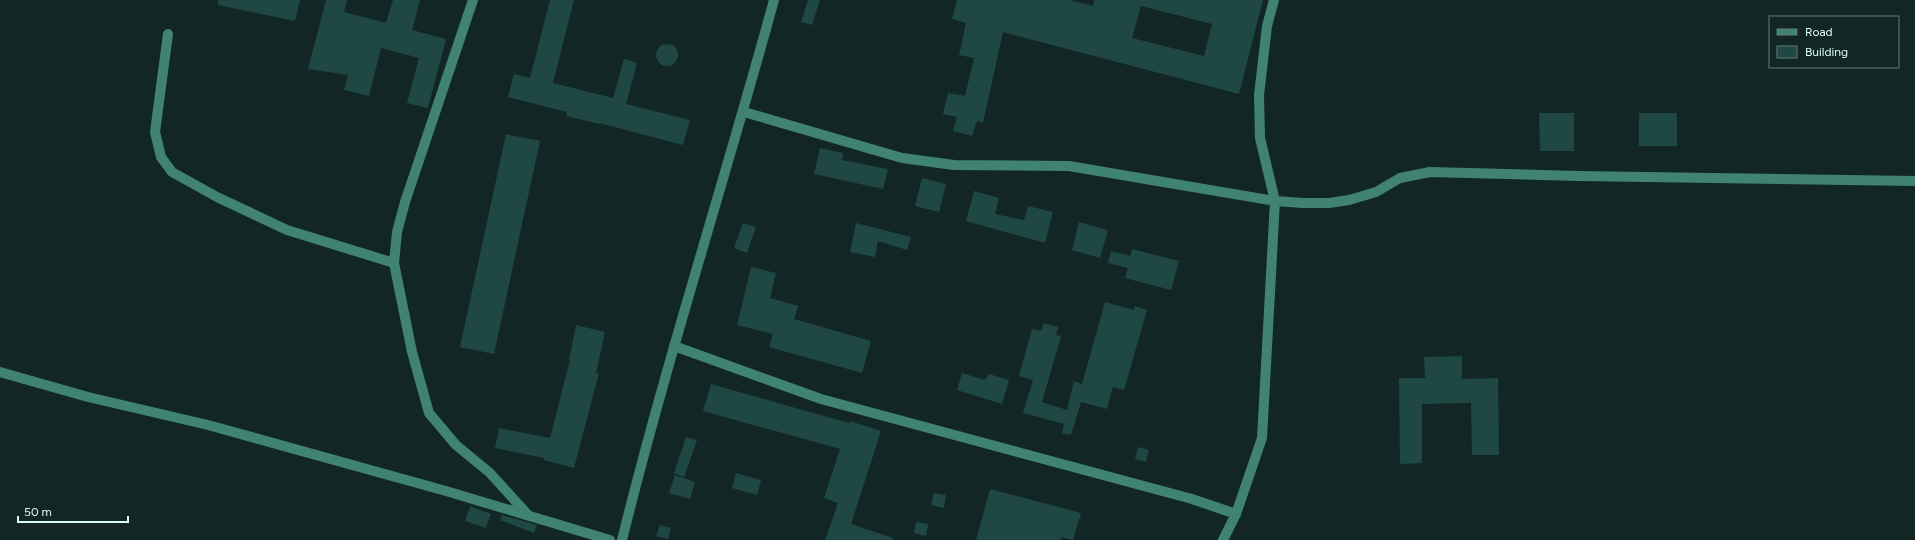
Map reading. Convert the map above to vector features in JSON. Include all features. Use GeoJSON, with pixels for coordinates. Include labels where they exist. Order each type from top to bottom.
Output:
{"type":"FeatureCollection","features":[{"type":"Feature","properties":{"kind":"street"},"geometry":{"type":"LineString","coordinates":[[473,0],[405,202],[397,232],[394,263],[412,352],[429,413],[456,445],[490,474],[528,514]]}},
{"type":"Feature","properties":{"kind":"street"},"geometry":{"type":"LineString","coordinates":[[622,540],[674,346],[744,112],[774,0]]}},
{"type":"Feature","properties":{"kind":"street"},"geometry":{"type":"LineString","coordinates":[[1223,540],[1236,514],[1262,438],[1275,201],[1260,138],[1259,95],[1267,26],[1274,0]]}},
{"type":"Feature","properties":{"kind":"street"},"geometry":{"type":"LineString","coordinates":[[168,34],[155,132],[161,157],[172,172],[217,197],[287,230],[394,263]]}},
{"type":"Feature","properties":{"kind":"street"},"geometry":{"type":"LineString","coordinates":[[744,112],[902,158],[954,165],[1069,166],[1275,201],[1309,203],[1349,200],[1376,192],[1400,178],[1430,172],[1579,176],[1915,181]]}},
{"type":"Feature","properties":{"kind":"street"},"geometry":{"type":"LineString","coordinates":[[674,346],[821,399],[1192,499],[1236,514]]}},
{"type":"Feature","properties":{"kind":"street"},"geometry":{"type":"LineString","coordinates":[[0,372],[88,397],[208,425],[528,514],[610,540]]}},
{"type":"Feature","properties":{"kind":"building"},"geometry":{"type":"Polygon","coordinates":[[[218,0],[300,0],[295,21],[218,5],[218,0]]]}},
{"type":"Feature","properties":{"kind":"building"},"geometry":{"type":"Polygon","coordinates":[[[326,0],[347,0],[344,12],[386,23],[393,0],[420,0],[412,30],[446,39],[428,108],[407,103],[419,58],[381,48],[369,96],[344,90],[348,75],[308,69],[326,0]]]}},
{"type":"Feature","properties":{"kind":"building"},"geometry":{"type":"Polygon","coordinates":[[[550,0],[574,0],[553,83],[613,98],[624,59],[637,63],[626,104],[690,120],[683,145],[566,116],[567,112],[508,97],[514,74],[530,78],[550,0]]]}},
{"type":"Feature","properties":{"kind":"building"},"geometry":{"type":"Polygon","coordinates":[[[808,0],[820,0],[812,25],[801,22],[808,0]]]}},
{"type":"Feature","properties":{"kind":"building"},"geometry":{"type":"Polygon","coordinates":[[[957,0],[1070,0],[1093,6],[1094,0],[1263,0],[1239,94],[1003,32],[983,123],[977,121],[972,136],[953,131],[957,117],[943,114],[948,93],[965,96],[974,58],[959,55],[966,23],[952,19],[957,0]],[[1141,6],[1132,38],[1204,56],[1212,24],[1141,6]]]}},
{"type":"Feature","properties":{"kind":"building"},"geometry":{"type":"Polygon","coordinates":[[[663,44],[671,44],[678,51],[678,59],[671,66],[663,66],[656,59],[656,51],[663,44]]]}},
{"type":"Feature","properties":{"kind":"building"},"geometry":{"type":"Polygon","coordinates":[[[1539,113],[1574,113],[1574,151],[1540,151],[1539,113]]]}},
{"type":"Feature","properties":{"kind":"building"},"geometry":{"type":"Polygon","coordinates":[[[1639,113],[1677,113],[1677,146],[1639,146],[1639,113]]]}},
{"type":"Feature","properties":{"kind":"building"},"geometry":{"type":"Polygon","coordinates":[[[506,134],[540,141],[494,354],[460,347],[506,134]]]}},
{"type":"Feature","properties":{"kind":"building"},"geometry":{"type":"Polygon","coordinates":[[[820,148],[843,153],[842,160],[888,169],[883,189],[814,174],[820,148]]]}},
{"type":"Feature","properties":{"kind":"building"},"geometry":{"type":"Polygon","coordinates":[[[922,178],[946,184],[939,212],[915,206],[922,178]]]}},
{"type":"Feature","properties":{"kind":"building"},"geometry":{"type":"Polygon","coordinates":[[[974,191],[999,198],[995,214],[1024,220],[1028,206],[1053,212],[1045,243],[966,221],[974,191]]]}},
{"type":"Feature","properties":{"kind":"building"},"geometry":{"type":"Polygon","coordinates":[[[1079,222],[1108,230],[1100,258],[1072,250],[1079,222]]]}},
{"type":"Feature","properties":{"kind":"building"},"geometry":{"type":"Polygon","coordinates":[[[743,223],[756,227],[747,253],[734,248],[743,223]]]}},
{"type":"Feature","properties":{"kind":"building"},"geometry":{"type":"Polygon","coordinates":[[[856,223],[911,237],[907,250],[878,241],[875,257],[850,252],[856,223]]]}},
{"type":"Feature","properties":{"kind":"building"},"geometry":{"type":"Polygon","coordinates":[[[1132,249],[1179,261],[1171,290],[1125,278],[1128,268],[1108,263],[1111,251],[1130,256],[1132,249]]]}},
{"type":"Feature","properties":{"kind":"building"},"geometry":{"type":"Polygon","coordinates":[[[751,267],[776,273],[770,298],[798,306],[794,319],[871,341],[862,373],[769,347],[773,334],[737,325],[751,267]]]}},
{"type":"Feature","properties":{"kind":"building"},"geometry":{"type":"Polygon","coordinates":[[[1105,302],[1134,310],[1135,306],[1147,310],[1124,390],[1113,387],[1107,409],[1081,402],[1071,435],[1062,433],[1064,424],[1023,413],[1033,380],[1019,376],[1032,329],[1041,331],[1044,323],[1058,327],[1056,335],[1061,336],[1042,402],[1067,410],[1074,381],[1082,384],[1105,302]]]}},
{"type":"Feature","properties":{"kind":"building"},"geometry":{"type":"Polygon","coordinates":[[[576,325],[605,332],[596,373],[599,373],[574,468],[544,460],[544,458],[495,448],[499,428],[550,438],[570,360],[576,325]]]}},
{"type":"Feature","properties":{"kind":"building"},"geometry":{"type":"Polygon","coordinates":[[[1462,356],[1462,379],[1498,378],[1499,455],[1472,455],[1471,403],[1422,404],[1422,463],[1400,464],[1399,378],[1425,378],[1424,357],[1462,356]]]}},
{"type":"Feature","properties":{"kind":"building"},"geometry":{"type":"Polygon","coordinates":[[[962,373],[985,380],[989,374],[1009,380],[1002,404],[957,390],[962,373]]]}},
{"type":"Feature","properties":{"kind":"building"},"geometry":{"type":"Polygon","coordinates":[[[711,384],[849,423],[850,421],[881,431],[851,524],[893,538],[893,540],[825,540],[838,503],[824,498],[840,449],[703,411],[711,384]]]}},
{"type":"Feature","properties":{"kind":"building"},"geometry":{"type":"Polygon","coordinates":[[[686,437],[697,440],[684,477],[674,473],[686,437]]]}},
{"type":"Feature","properties":{"kind":"building"},"geometry":{"type":"Polygon","coordinates":[[[1138,447],[1149,450],[1146,462],[1135,459],[1138,447]]]}},
{"type":"Feature","properties":{"kind":"building"},"geometry":{"type":"Polygon","coordinates":[[[736,473],[761,480],[757,495],[732,488],[736,473]]]}},
{"type":"Feature","properties":{"kind":"building"},"geometry":{"type":"Polygon","coordinates":[[[675,475],[695,482],[690,499],[669,493],[675,475]]]}},
{"type":"Feature","properties":{"kind":"building"},"geometry":{"type":"Polygon","coordinates":[[[990,489],[1081,513],[1073,540],[1061,537],[1061,540],[976,540],[990,489]]]}},
{"type":"Feature","properties":{"kind":"building"},"geometry":{"type":"Polygon","coordinates":[[[934,493],[946,495],[944,508],[931,505],[934,493]]]}},
{"type":"Feature","properties":{"kind":"building"},"geometry":{"type":"Polygon","coordinates":[[[470,506],[491,514],[486,528],[465,521],[470,506]]]}},
{"type":"Feature","properties":{"kind":"building"},"geometry":{"type":"Polygon","coordinates":[[[502,515],[537,525],[534,533],[500,520],[502,515]]]}},
{"type":"Feature","properties":{"kind":"building"},"geometry":{"type":"Polygon","coordinates":[[[916,522],[928,524],[926,536],[914,533],[916,522]]]}},
{"type":"Feature","properties":{"kind":"building"},"geometry":{"type":"Polygon","coordinates":[[[660,525],[671,528],[668,539],[656,536],[660,525]]]}}]}
